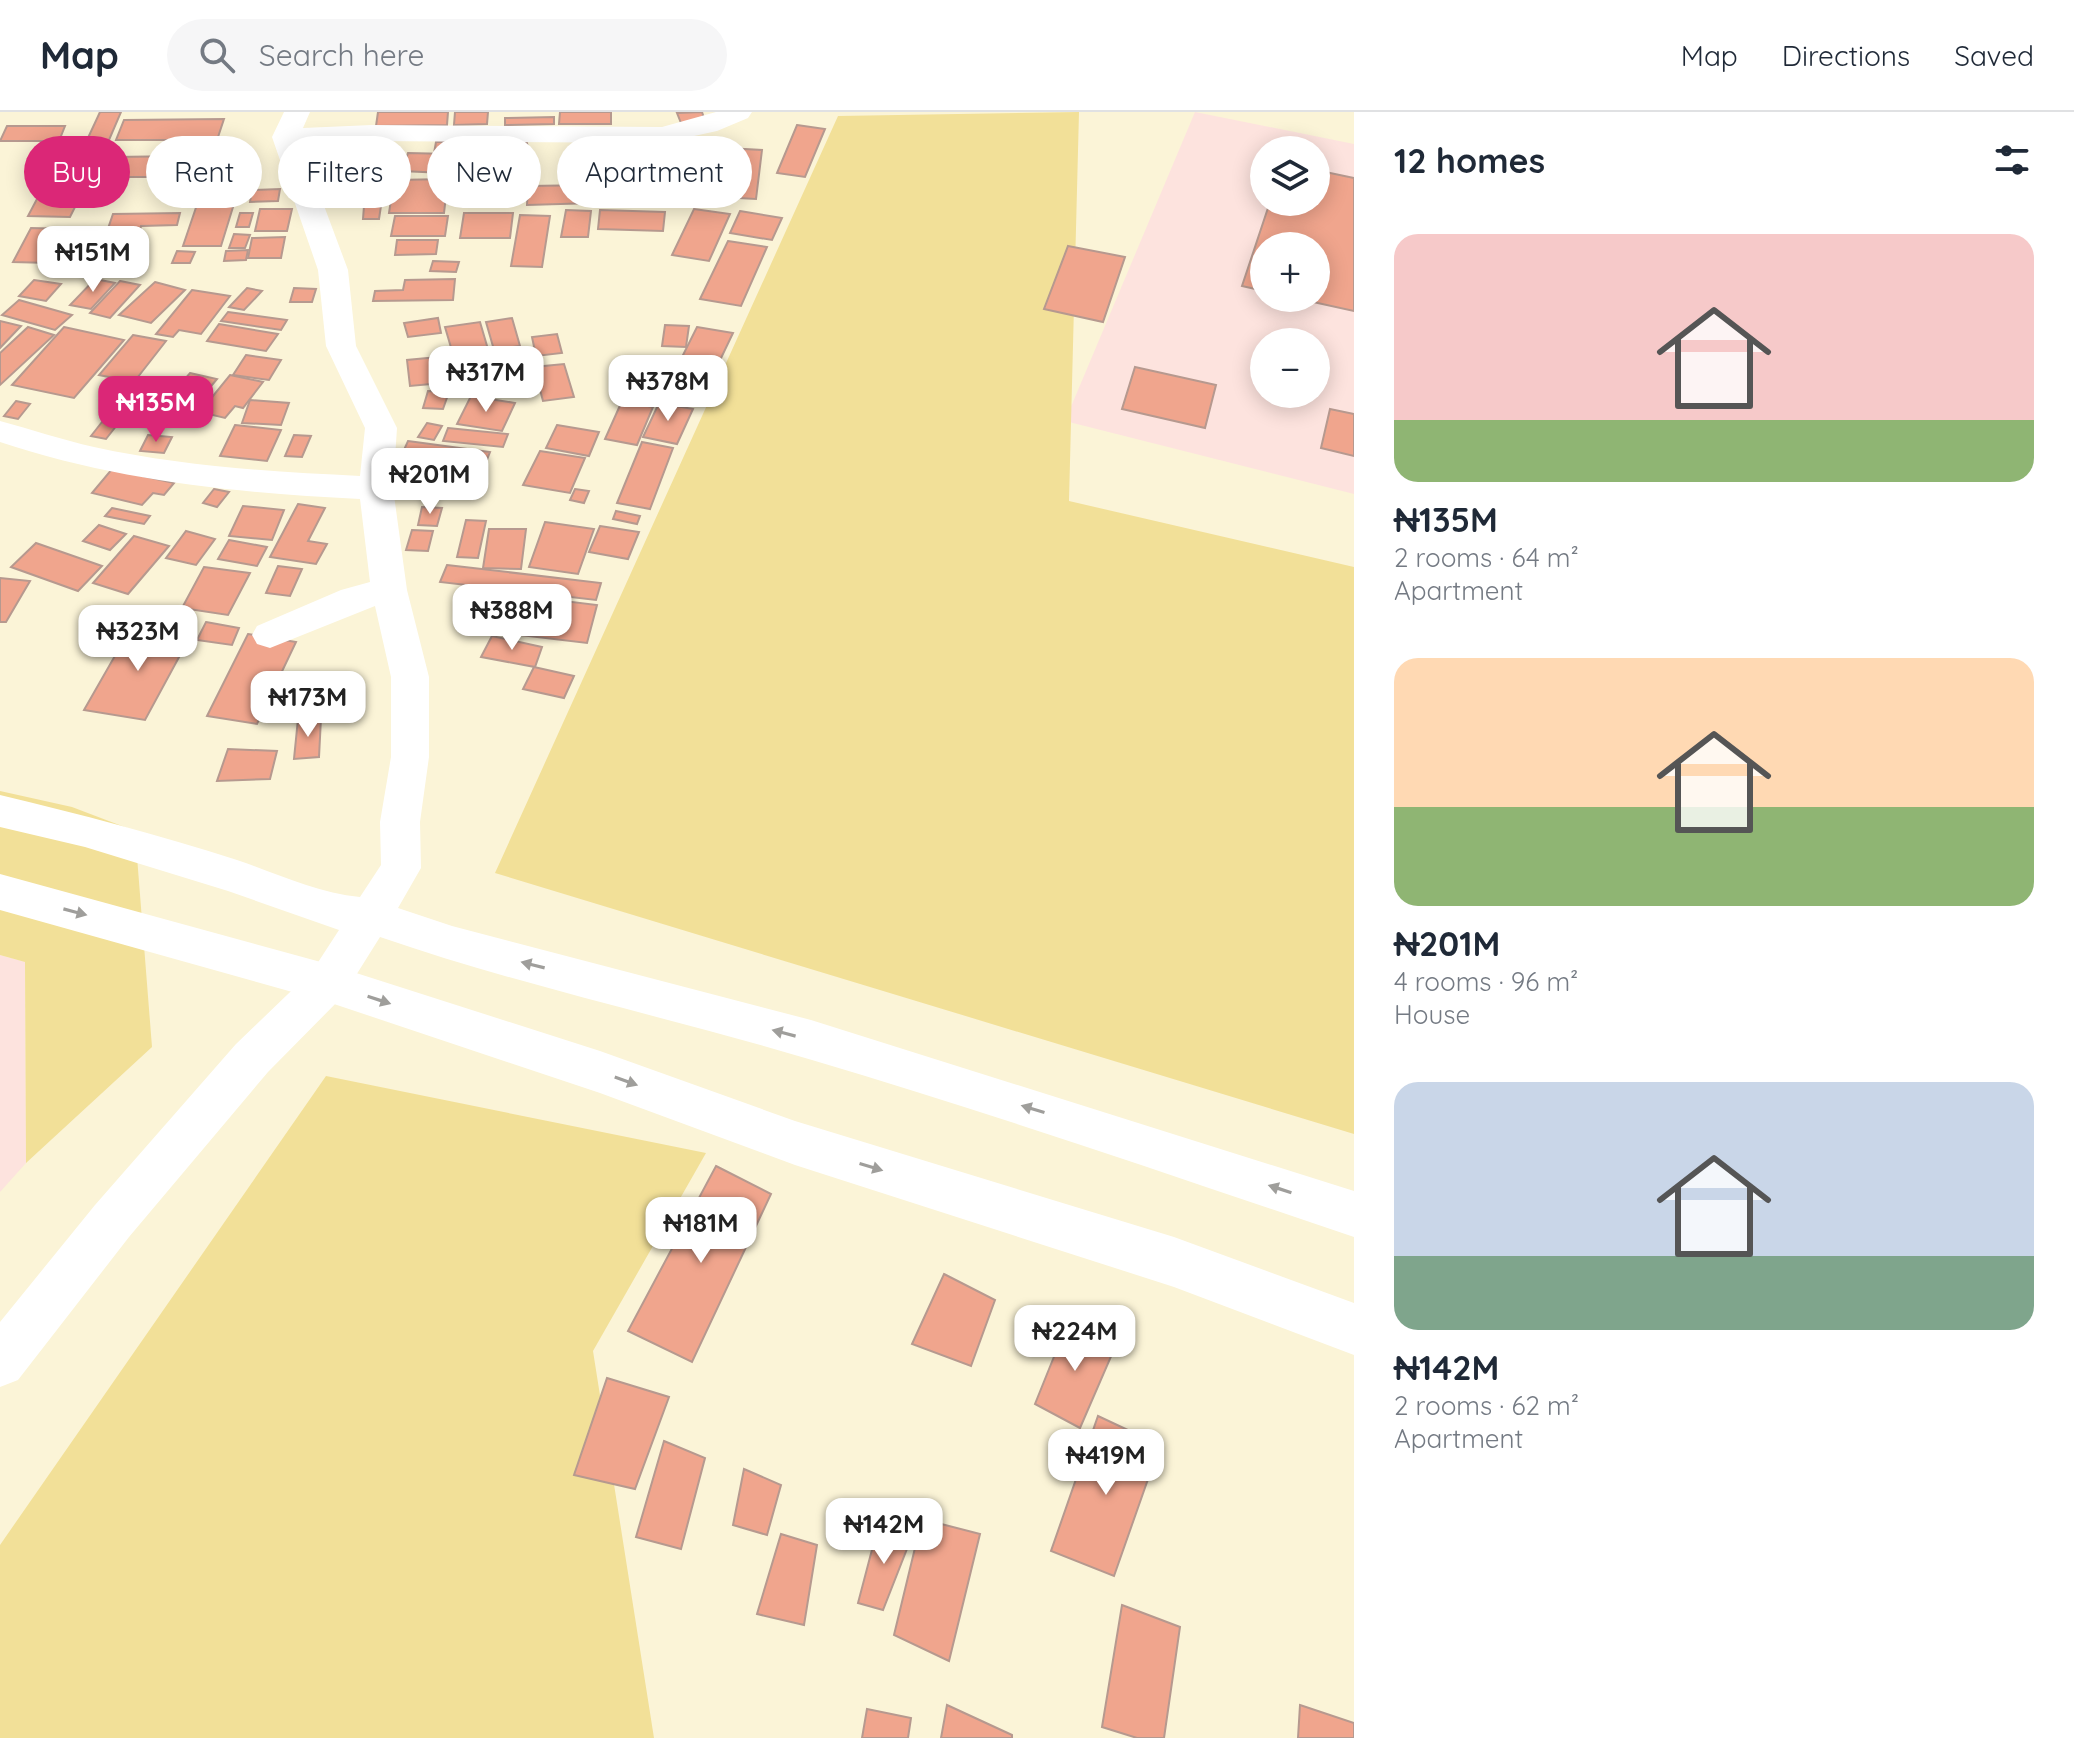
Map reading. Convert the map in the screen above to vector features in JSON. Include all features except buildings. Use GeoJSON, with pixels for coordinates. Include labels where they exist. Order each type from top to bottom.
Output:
{"type":"FeatureCollection","features":[{"type":"Feature","properties":{"kind":"street"},"geometry":{"type":"LineString","coordinates":[[0,1362],[112,1221],[252,1058],[328,983],[401,868],[400,822],[410,757],[410,677],[389,590],[376,488],[381,428],[341,346],[333,270],[291,124],[372,133],[469,136],[662,135],[708,125],[737,112]]}},
{"type":"Feature","properties":{"kind":"street"},"geometry":{"type":"LineString","coordinates":[[0,431],[64,452],[168,472],[246,483],[376,488]]}},
{"type":"Feature","properties":{"kind":"street"},"geometry":{"type":"LineString","coordinates":[[270,635],[354,599],[389,590]]}},
{"type":"Feature","properties":{"kind":"street"},"geometry":{"type":"LineString","coordinates":[[0,811],[85,831],[236,877],[331,912],[370,916],[452,944],[811,1040],[1123,1137],[1354,1214]]}},
{"type":"Feature","properties":{"kind":"street"},"geometry":{"type":"LineString","coordinates":[[0,892],[328,983],[600,1072],[795,1143],[1174,1262],[1354,1329]]}},
{"type":"Feature","properties":{"kind":"shaded area"},"geometry":{"type":"Polygon","coordinates":[[[1079,112],[1069,501],[1354,567],[1354,1134],[495,873],[838,116],[1079,112]]]}},
{"type":"Feature","properties":{"kind":"shaded area"},"geometry":{"type":"Polygon","coordinates":[[[1195,112],[1314,136],[1250,136],[1250,216],[1330,216],[1330,139],[1354,144],[1354,494],[1065,421],[1195,112]]]}},
{"type":"Feature","properties":{"kind":"shaded area"},"geometry":{"type":"Polygon","coordinates":[[[0,791],[72,807],[135,831],[152,1047],[26,1163],[25,962],[0,955],[0,791]]]}},
{"type":"Feature","properties":{"kind":"shaded area"},"geometry":{"type":"Polygon","coordinates":[[[0,955],[25,962],[26,1163],[0,1192],[0,955]]]}},
{"type":"Feature","properties":{"kind":"shaded area"},"geometry":{"type":"Polygon","coordinates":[[[326,1076],[706,1153],[593,1351],[654,1738],[0,1738],[0,1545],[326,1076]]]}}]}
